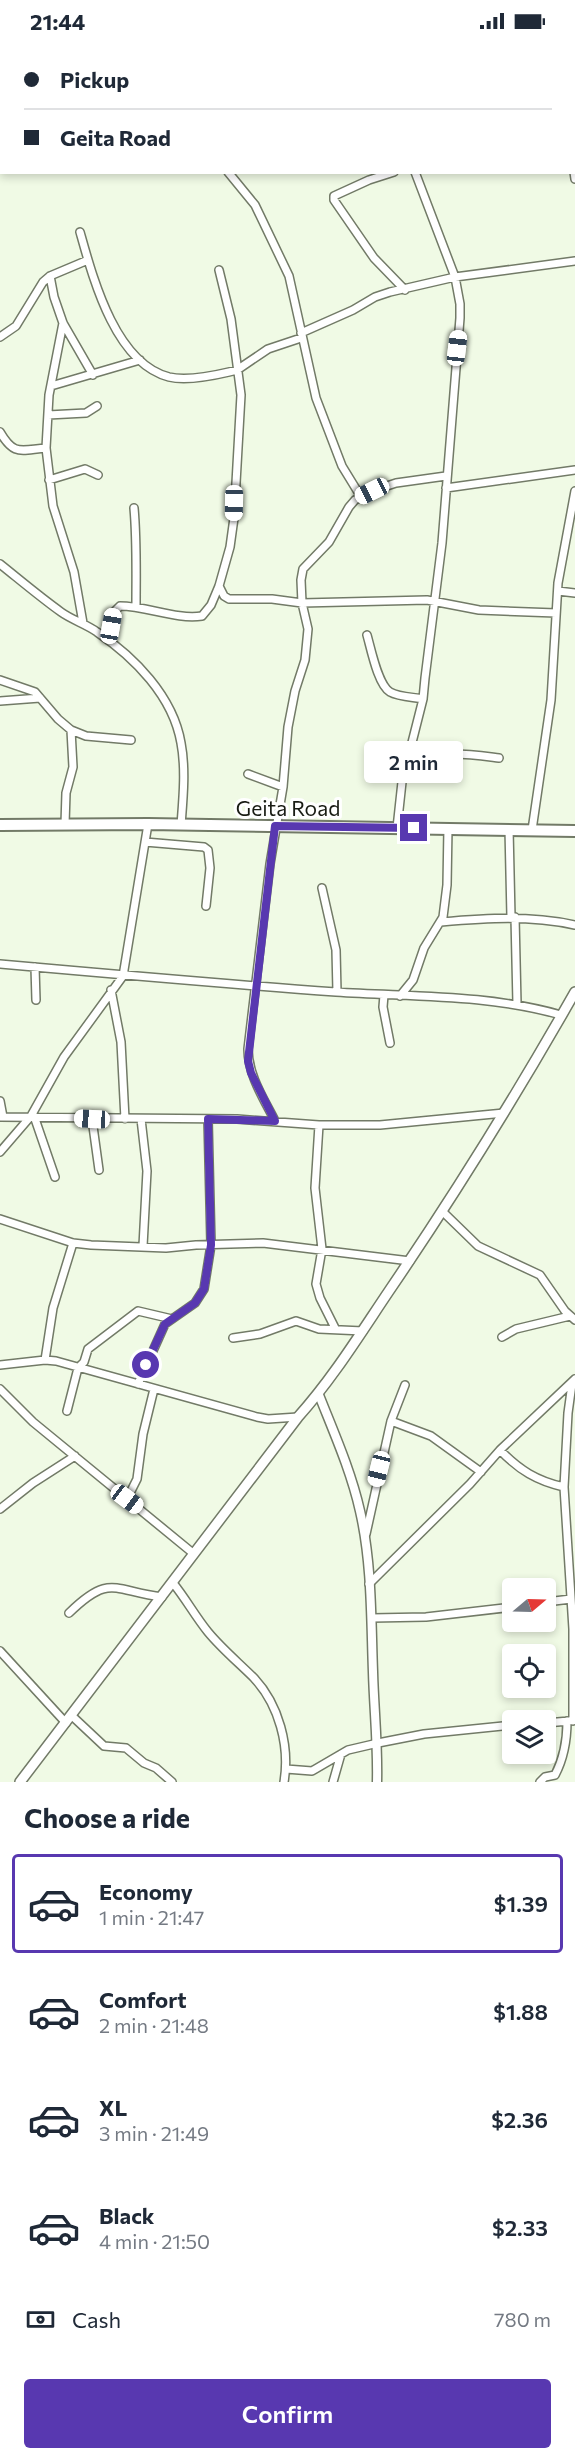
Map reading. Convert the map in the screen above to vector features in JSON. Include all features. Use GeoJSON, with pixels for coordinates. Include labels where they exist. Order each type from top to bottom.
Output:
{"type":"FeatureCollection","features":[{"type":"Feature","properties":{"kind":"highway","name":"Geita Road"},"geometry":{"type":"LineString","coordinates":[[0,825],[148,824],[575,831]]}},
{"type":"Feature","properties":{"kind":"main road"},"geometry":{"type":"LineString","coordinates":[[20,1782],[298,1417],[319,1395],[410,1261],[504,1113],[561,1015],[574,999]]}},
{"type":"Feature","properties":{"kind":"street"},"geometry":{"type":"LineString","coordinates":[[230,174],[255,205],[274,240],[293,287],[301,336],[321,415],[346,476],[361,497]]}},
{"type":"Feature","properties":{"kind":"street"},"geometry":{"type":"LineString","coordinates":[[389,174],[334,196],[334,200],[374,258],[405,290]]}},
{"type":"Feature","properties":{"kind":"street"},"geometry":{"type":"LineString","coordinates":[[397,828],[406,766],[423,699],[446,488],[460,318],[460,304],[454,277],[416,174]]}},
{"type":"Feature","properties":{"kind":"street"},"geometry":{"type":"LineString","coordinates":[[80,232],[100,297],[128,346],[140,360],[158,372],[178,378],[215,375],[237,370],[268,349],[301,336],[375,297],[454,277],[575,261]]}},
{"type":"Feature","properties":{"kind":"street"},"geometry":{"type":"LineString","coordinates":[[0,337],[16,326],[35,292],[50,276],[88,260]]}},
{"type":"Feature","properties":{"kind":"street"},"geometry":{"type":"LineString","coordinates":[[109,640],[114,612],[120,606],[184,616],[202,616],[211,605],[226,564],[234,518],[241,395],[231,319],[219,270]]}},
{"type":"Feature","properties":{"kind":"street"},"geometry":{"type":"LineString","coordinates":[[50,276],[63,323],[93,375]]}},
{"type":"Feature","properties":{"kind":"street"},"geometry":{"type":"LineString","coordinates":[[63,323],[51,386],[46,448],[49,480],[63,543],[74,572],[83,623]]}},
{"type":"Feature","properties":{"kind":"street"},"geometry":{"type":"LineString","coordinates":[[51,386],[140,360]]}},
{"type":"Feature","properties":{"kind":"street"},"geometry":{"type":"LineString","coordinates":[[48,415],[82,414],[97,406]]}},
{"type":"Feature","properties":{"kind":"street"},"geometry":{"type":"LineString","coordinates":[[0,432],[6,444],[14,450],[46,448]]}},
{"type":"Feature","properties":{"kind":"street"},"geometry":{"type":"LineString","coordinates":[[49,480],[85,469],[98,475]]}},
{"type":"Feature","properties":{"kind":"street"},"geometry":{"type":"LineString","coordinates":[[446,488],[575,470]]}},
{"type":"Feature","properties":{"kind":"street"},"geometry":{"type":"LineString","coordinates":[[275,1121],[251,1073],[248,1061],[275,826],[283,787],[288,727],[295,691],[305,660],[308,628],[302,603],[303,569],[329,542],[349,507],[361,497],[396,483],[446,476]]}},
{"type":"Feature","properties":{"kind":"street"},"geometry":{"type":"LineString","coordinates":[[532,830],[551,700],[558,591],[575,490]]}},
{"type":"Feature","properties":{"kind":"street"},"geometry":{"type":"LineString","coordinates":[[134,508],[138,543],[135,565],[136,607]]}},
{"type":"Feature","properties":{"kind":"street"},"geometry":{"type":"LineString","coordinates":[[0,564],[63,614],[83,623],[109,640],[152,682],[174,722],[182,751],[181,825]]}},
{"type":"Feature","properties":{"kind":"street"},"geometry":{"type":"LineString","coordinates":[[219,586],[228,599],[272,599],[302,603],[434,601],[479,610],[556,613]]}},
{"type":"Feature","properties":{"kind":"street"},"geometry":{"type":"LineString","coordinates":[[558,591],[575,593]]}},
{"type":"Feature","properties":{"kind":"street"},"geometry":{"type":"LineString","coordinates":[[368,635],[379,674],[387,690],[395,694],[423,699]]}},
{"type":"Feature","properties":{"kind":"street"},"geometry":{"type":"LineString","coordinates":[[0,680],[23,686],[40,698],[71,730],[86,736],[131,740]]}},
{"type":"Feature","properties":{"kind":"street"},"geometry":{"type":"LineString","coordinates":[[0,701],[40,698]]}},
{"type":"Feature","properties":{"kind":"street"},"geometry":{"type":"LineString","coordinates":[[65,824],[66,793],[74,767],[71,730]]}},
{"type":"Feature","properties":{"kind":"street"},"geometry":{"type":"LineString","coordinates":[[406,766],[421,758],[448,753],[499,758]]}},
{"type":"Feature","properties":{"kind":"street"},"geometry":{"type":"LineString","coordinates":[[248,774],[283,787]]}},
{"type":"Feature","properties":{"kind":"street"},"geometry":{"type":"LineString","coordinates":[[0,1152],[32,1116],[64,1057],[123,976],[148,824]]}},
{"type":"Feature","properties":{"kind":"street"},"geometry":{"type":"LineString","coordinates":[[400,996],[413,980],[423,948],[441,922],[446,897],[448,828]]}},
{"type":"Feature","properties":{"kind":"street"},"geometry":{"type":"LineString","coordinates":[[509,829],[518,1004]]}},
{"type":"Feature","properties":{"kind":"street"},"geometry":{"type":"LineString","coordinates":[[145,842],[204,847],[208,850],[210,868],[206,906]]}},
{"type":"Feature","properties":{"kind":"street"},"geometry":{"type":"LineString","coordinates":[[322,888],[336,950],[337,992]]}},
{"type":"Feature","properties":{"kind":"street"},"geometry":{"type":"LineString","coordinates":[[441,922],[513,917],[538,918],[575,926]]}},
{"type":"Feature","properties":{"kind":"street"},"geometry":{"type":"LineString","coordinates":[[0,964],[337,992],[444,996],[518,1004],[561,1015]]}},
{"type":"Feature","properties":{"kind":"street"},"geometry":{"type":"LineString","coordinates":[[35,967],[36,1000]]}},
{"type":"Feature","properties":{"kind":"street"},"geometry":{"type":"LineString","coordinates":[[111,990],[122,1042],[125,1119]]}},
{"type":"Feature","properties":{"kind":"street"},"geometry":{"type":"LineString","coordinates":[[384,995],[382,1007],[390,1043]]}},
{"type":"Feature","properties":{"kind":"street"},"geometry":{"type":"LineString","coordinates":[[0,1101],[1,1117],[208,1119],[319,1125],[380,1125],[504,1113]]}},
{"type":"Feature","properties":{"kind":"street"},"geometry":{"type":"LineString","coordinates":[[32,1116],[55,1177]]}},
{"type":"Feature","properties":{"kind":"street"},"geometry":{"type":"LineString","coordinates":[[92,1119],[99,1170]]}},
{"type":"Feature","properties":{"kind":"street"},"geometry":{"type":"LineString","coordinates":[[141,1119],[147,1171],[143,1246]]}},
{"type":"Feature","properties":{"kind":"street"},"geometry":{"type":"LineString","coordinates":[[138,1384],[160,1331],[172,1319],[195,1303],[205,1283],[211,1245],[208,1119]]}},
{"type":"Feature","properties":{"kind":"street"},"geometry":{"type":"LineString","coordinates":[[319,1125],[315,1188],[322,1249],[316,1284],[320,1298],[335,1328]]}},
{"type":"Feature","properties":{"kind":"street"},"geometry":{"type":"LineString","coordinates":[[442,1211],[478,1246],[540,1275],[572,1318],[516,1329],[502,1336]]}},
{"type":"Feature","properties":{"kind":"street"},"geometry":{"type":"LineString","coordinates":[[0,1219],[73,1243],[166,1248],[263,1243],[410,1261]]}},
{"type":"Feature","properties":{"kind":"street"},"geometry":{"type":"LineString","coordinates":[[45,1360],[53,1308],[73,1243]]}},
{"type":"Feature","properties":{"kind":"street"},"geometry":{"type":"LineString","coordinates":[[68,1411],[78,1368],[93,1343],[135,1312],[141,1311],[172,1319]]}},
{"type":"Feature","properties":{"kind":"street"},"geometry":{"type":"LineString","coordinates":[[233,1338],[260,1334],[296,1322],[319,1329],[363,1331]]}},
{"type":"Feature","properties":{"kind":"street"},"geometry":{"type":"LineString","coordinates":[[0,1365],[45,1360],[256,1417],[268,1419],[298,1417]]}},
{"type":"Feature","properties":{"kind":"street"},"geometry":{"type":"LineString","coordinates":[[369,1584],[500,1450],[573,1382]]}},
{"type":"Feature","properties":{"kind":"street"},"geometry":{"type":"LineString","coordinates":[[540,1782],[545,1777],[555,1775],[572,1721],[571,1599],[564,1487],[566,1434],[573,1382]]}},
{"type":"Feature","properties":{"kind":"street"},"geometry":{"type":"LineString","coordinates":[[365,1540],[391,1421],[405,1385]]}},
{"type":"Feature","properties":{"kind":"street"},"geometry":{"type":"LineString","coordinates":[[0,1389],[26,1416],[194,1554]]}},
{"type":"Feature","properties":{"kind":"street"},"geometry":{"type":"LineString","coordinates":[[127,1499],[137,1479],[143,1434],[154,1389]]}},
{"type":"Feature","properties":{"kind":"street"},"geometry":{"type":"LineString","coordinates":[[319,1395],[347,1465],[361,1512],[372,1618],[378,1743],[377,1782]]}},
{"type":"Feature","properties":{"kind":"street"},"geometry":{"type":"LineString","coordinates":[[391,1421],[431,1436],[481,1472]]}},
{"type":"Feature","properties":{"kind":"street"},"geometry":{"type":"LineString","coordinates":[[500,1450],[524,1472],[537,1479],[564,1487]]}},
{"type":"Feature","properties":{"kind":"street"},"geometry":{"type":"LineString","coordinates":[[0,1509],[33,1483],[75,1456]]}},
{"type":"Feature","properties":{"kind":"street"},"geometry":{"type":"LineString","coordinates":[[565,1503],[575,1503]]}},
{"type":"Feature","properties":{"kind":"street"},"geometry":{"type":"LineString","coordinates":[[172,1583],[208,1632],[254,1678],[271,1702],[283,1738],[286,1769],[284,1782]]}},
{"type":"Feature","properties":{"kind":"street"},"geometry":{"type":"LineString","coordinates":[[69,1613],[93,1592],[108,1587],[162,1597]]}},
{"type":"Feature","properties":{"kind":"street"},"geometry":{"type":"LineString","coordinates":[[556,1601],[571,1599]]}},
{"type":"Feature","properties":{"kind":"street"},"geometry":{"type":"LineString","coordinates":[[372,1618],[426,1617],[502,1609]]}},
{"type":"Feature","properties":{"kind":"street"},"geometry":{"type":"LineString","coordinates":[[0,1651],[69,1719],[104,1746],[126,1748],[172,1782]]}},
{"type":"Feature","properties":{"kind":"street"},"geometry":{"type":"LineString","coordinates":[[556,1722],[572,1721]]}},
{"type":"Feature","properties":{"kind":"street"},"geometry":{"type":"LineString","coordinates":[[286,1769],[312,1771],[360,1746],[424,1734],[502,1726]]}},
{"type":"Feature","properties":{"kind":"street"},"geometry":{"type":"LineString","coordinates":[[333,1782],[341,1754]]}},
{"type":"Feature","properties":{"kind":"route"},"geometry":{"type":"LineString","coordinates":[[146,1365],[165,1324],[195,1303],[204,1289],[211,1245],[208,1119],[275,1121],[251,1073],[248,1061],[275,826],[414,828]]}}]}
